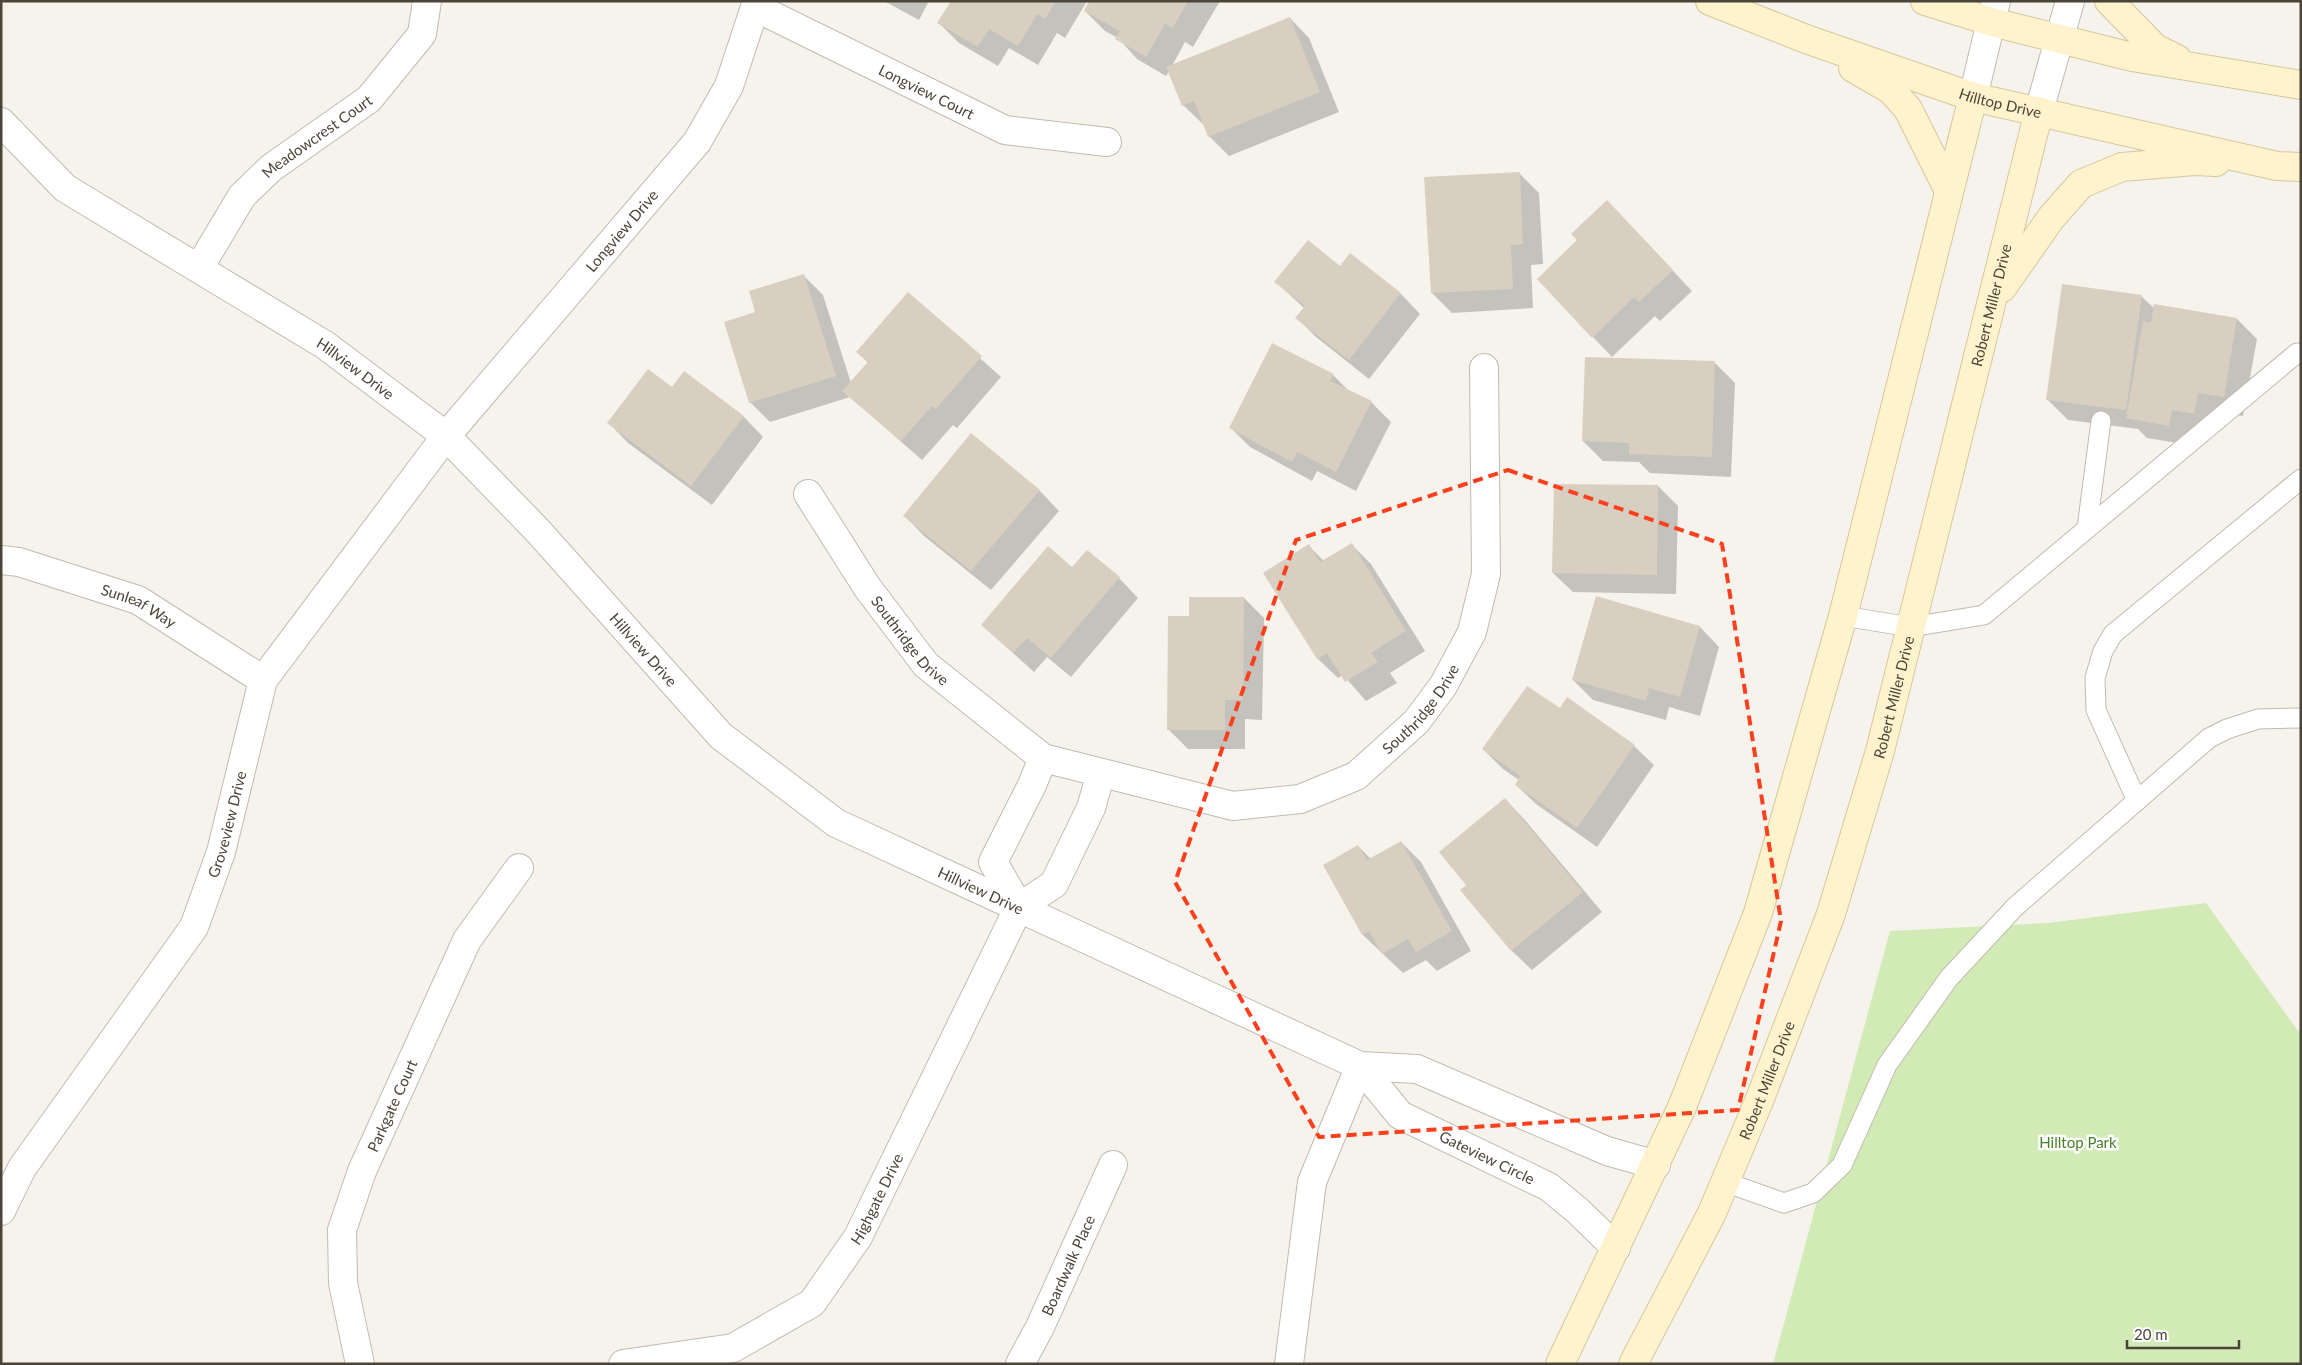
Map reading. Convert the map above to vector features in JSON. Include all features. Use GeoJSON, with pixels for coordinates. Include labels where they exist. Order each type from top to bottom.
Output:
{"type":"FeatureCollection","features":[{"type":"Feature","properties":{"kind":"main road","name":"Hilltop Drive"},"geometry":{"type":"LineString","coordinates":[[1710,1],[1806,39],[1973,97],[2289,166]]}},
{"type":"Feature","properties":{"kind":"main road"},"geometry":{"type":"LineString","coordinates":[[1925,1],[1994,12],[2059,40],[2132,57],[2301,86]]}},
{"type":"Feature","properties":{"kind":"main road"},"geometry":{"type":"LineString","coordinates":[[2109,1],[2155,48],[2197,69]]}},
{"type":"Feature","properties":{"kind":"main road"},"geometry":{"type":"LineString","coordinates":[[1806,39],[1891,90],[1908,109],[1949,191]]}},
{"type":"Feature","properties":{"kind":"main road"},"geometry":{"type":"LineString","coordinates":[[1560,1364],[1682,1107],[1758,913],[1843,616],[1973,97]]}},
{"type":"Feature","properties":{"kind":"main road","name":"Robert Miller Drive"},"geometry":{"type":"LineString","coordinates":[[1633,1364],[1712,1213],[1759,1101],[1831,914],[1880,751],[2039,111]]}},
{"type":"Feature","properties":{"kind":"main road"},"geometry":{"type":"LineString","coordinates":[[1992,301],[2051,218],[2081,184],[2122,167],[2131,166],[2194,161],[2289,166]]}},
{"type":"Feature","properties":{"kind":"street","name":"Meadowcrest Court"},"geometry":{"type":"LineString","coordinates":[[199,268],[242,196],[271,168],[369,98],[422,34],[427,1]]}},
{"type":"Feature","properties":{"kind":"street","name":"Robert Miller Drive"},"geometry":{"type":"LineString","coordinates":[[2039,111],[2070,1]]}},
{"type":"Feature","properties":{"kind":"street","name":"Longview Court"},"geometry":{"type":"LineString","coordinates":[[757,4],[1006,130],[1106,142]]}},
{"type":"Feature","properties":{"kind":"street","name":"Longview Drive"},"geometry":{"type":"LineString","coordinates":[[446,436],[697,142],[729,86],[757,4]]}},
{"type":"Feature","properties":{"kind":"street"},"geometry":{"type":"LineString","coordinates":[[1973,97],[1994,12]]}},
{"type":"Feature","properties":{"kind":"street","name":"Hillview Drive"},"geometry":{"type":"LineString","coordinates":[[1,122],[65,188],[324,344],[446,436],[538,531],[721,736],[836,823],[1360,1066]]}},
{"type":"Feature","properties":{"kind":"street","name":"Southridge Drive"},"geometry":{"type":"LineString","coordinates":[[808,494],[867,587],[926,665],[1043,758],[1233,806],[1300,799],[1356,776],[1416,722],[1443,686],[1472,632],[1486,574],[1484,368]]}},
{"type":"Feature","properties":{"kind":"street","name":"Groveview Drive"},"geometry":{"type":"LineString","coordinates":[[1,1211],[22,1168],[194,927],[221,852],[263,680],[446,436]]}},
{"type":"Feature","properties":{"kind":"street","name":"Sunleaf Way"},"geometry":{"type":"LineString","coordinates":[[1,560],[19,562],[138,600],[263,680]]}},
{"type":"Feature","properties":{"kind":"street"},"geometry":{"type":"LineString","coordinates":[[1043,758],[993,862],[1019,907],[1054,884],[1091,808],[1101,772]]}},
{"type":"Feature","properties":{"kind":"street","name":"Parkgate Court"},"geometry":{"type":"LineString","coordinates":[[360,1364],[343,1283],[342,1230],[362,1171],[467,940],[519,868]]}},
{"type":"Feature","properties":{"kind":"street","name":"Highgate Drive"},"geometry":{"type":"LineString","coordinates":[[623,1364],[736,1356],[812,1303],[858,1237],[1019,907]]}},
{"type":"Feature","properties":{"kind":"street"},"geometry":{"type":"LineString","coordinates":[[1289,1364],[1312,1182],[1360,1066],[1416,1069],[1607,1151],[1656,1165]]}},
{"type":"Feature","properties":{"kind":"street","name":"Gateview Circle"},"geometry":{"type":"LineString","coordinates":[[1360,1066],[1400,1115],[1548,1187],[1578,1211],[1616,1248]]}},
{"type":"Feature","properties":{"kind":"street","name":"Boardwalk Place"},"geometry":{"type":"LineString","coordinates":[[1020,1364],[1040,1327],[1113,1165]]}},
{"type":"Feature","properties":{"kind":"lane"},"geometry":{"type":"LineString","coordinates":[[1843,616],[1911,627],[1984,615],[2297,353]]}},
{"type":"Feature","properties":{"kind":"lane"},"geometry":{"type":"LineString","coordinates":[[2087,528],[2101,420]]}},
{"type":"Feature","properties":{"kind":"lane"},"geometry":{"type":"LineString","coordinates":[[2136,801],[2096,710],[2095,678],[2103,652],[2114,634],[2301,479]]}},
{"type":"Feature","properties":{"kind":"lane"},"geometry":{"type":"LineString","coordinates":[[1725,1182],[1784,1203],[1813,1193],[1842,1165],[1886,1065],[1949,978],[2015,908],[2209,738],[2227,729],[2258,719],[2301,718]]}},
{"type":"Feature","properties":{"kind":"highlighted area"},"geometry":{"type":"Polygon","coordinates":[[[1508,470],[1722,544],[1781,921],[1738,1110],[1319,1137],[1175,882],[1296,540],[1508,470]]]}},
{"type":"Feature","properties":{"kind":"green space","name":"Hilltop Park"},"geometry":{"type":"Polygon","coordinates":[[[2206,903],[2301,1035],[2301,1364],[1773,1364],[1890,931],[2048,923],[2206,903]]]}},
{"type":"Feature","properties":{"kind":"building"},"geometry":{"type":"Polygon","coordinates":[[[951,1],[1056,1],[1045,19],[1037,14],[1018,46],[989,29],[978,47],[937,23],[951,1]]]}},
{"type":"Feature","properties":{"kind":"building"},"geometry":{"type":"Polygon","coordinates":[[[1089,1],[1188,1],[1173,28],[1165,24],[1146,57],[1115,39],[1120,31],[1084,11],[1089,1]]]}},
{"type":"Feature","properties":{"kind":"building"},"geometry":{"type":"Polygon","coordinates":[[[1290,17],[1320,92],[1208,137],[1194,101],[1182,106],[1166,67],[1290,17]]]}},
{"type":"Feature","properties":{"kind":"building"},"geometry":{"type":"Polygon","coordinates":[[[1520,172],[1523,244],[1511,245],[1513,289],[1431,293],[1424,177],[1520,172]]]}},
{"type":"Feature","properties":{"kind":"building"},"geometry":{"type":"Polygon","coordinates":[[[1607,200],[1673,270],[1639,302],[1634,297],[1592,338],[1537,279],[1577,240],[1571,234],[1607,200]]]}},
{"type":"Feature","properties":{"kind":"building"},"geometry":{"type":"Polygon","coordinates":[[[1308,240],[1340,266],[1350,253],[1401,293],[1349,360],[1295,318],[1305,306],[1274,282],[1308,240]]]}},
{"type":"Feature","properties":{"kind":"building"},"geometry":{"type":"Polygon","coordinates":[[[804,274],[836,376],[749,403],[724,322],[755,312],[749,291],[804,274]]]}},
{"type":"Feature","properties":{"kind":"building"},"geometry":{"type":"Polygon","coordinates":[[[2062,284],[2142,295],[2126,410],[2046,400],[2062,284]]]}},
{"type":"Feature","properties":{"kind":"building"},"geometry":{"type":"Polygon","coordinates":[[[908,292],[982,356],[936,409],[932,406],[901,441],[842,391],[868,362],[856,352],[908,292]]]}},
{"type":"Feature","properties":{"kind":"building"},"geometry":{"type":"Polygon","coordinates":[[[2154,304],[2237,318],[2224,397],[2198,393],[2194,414],[2172,410],[2169,426],[2126,418],[2143,321],[2151,323],[2154,304]]]}},
{"type":"Feature","properties":{"kind":"building"},"geometry":{"type":"Polygon","coordinates":[[[1272,343],[1334,374],[1330,381],[1372,401],[1336,472],[1297,452],[1292,462],[1229,428],[1272,343]]]}},
{"type":"Feature","properties":{"kind":"building"},"geometry":{"type":"Polygon","coordinates":[[[1585,357],[1715,361],[1712,457],[1629,454],[1629,443],[1582,441],[1585,357]]]}},
{"type":"Feature","properties":{"kind":"building"},"geometry":{"type":"Polygon","coordinates":[[[648,369],[672,387],[684,371],[744,416],[691,486],[607,423],[648,369]]]}},
{"type":"Feature","properties":{"kind":"building"},"geometry":{"type":"Polygon","coordinates":[[[971,433],[1040,490],[971,571],[903,516],[971,433]]]}},
{"type":"Feature","properties":{"kind":"building"},"geometry":{"type":"Polygon","coordinates":[[[1554,484],[1658,485],[1657,575],[1552,573],[1554,484]]]}},
{"type":"Feature","properties":{"kind":"building"},"geometry":{"type":"Polygon","coordinates":[[[1352,543],[1406,631],[1371,653],[1378,662],[1345,682],[1327,653],[1317,659],[1263,573],[1309,544],[1320,562],[1352,543]]]}},
{"type":"Feature","properties":{"kind":"building"},"geometry":{"type":"Polygon","coordinates":[[[1048,546],[1072,567],[1087,550],[1120,577],[1051,658],[1027,638],[1013,653],[981,625],[1048,546]]]}},
{"type":"Feature","properties":{"kind":"building"},"geometry":{"type":"Polygon","coordinates":[[[1596,596],[1700,626],[1680,697],[1649,688],[1646,701],[1572,680],[1596,596]]]}},
{"type":"Feature","properties":{"kind":"building"},"geometry":{"type":"Polygon","coordinates":[[[1189,597],[1244,597],[1243,700],[1225,700],[1225,730],[1167,730],[1168,616],[1189,616],[1189,597]]]}},
{"type":"Feature","properties":{"kind":"building"},"geometry":{"type":"Polygon","coordinates":[[[1527,686],[1560,708],[1567,697],[1635,745],[1577,828],[1515,785],[1520,776],[1482,749],[1527,686]]]}},
{"type":"Feature","properties":{"kind":"building"},"geometry":{"type":"Polygon","coordinates":[[[1505,798],[1583,892],[1511,951],[1460,890],[1466,885],[1439,852],[1505,798]]]}},
{"type":"Feature","properties":{"kind":"building"},"geometry":{"type":"Polygon","coordinates":[[[1401,841],[1452,931],[1416,952],[1408,939],[1382,954],[1369,931],[1362,935],[1323,865],[1358,845],[1367,860],[1401,841]]]}}]}
